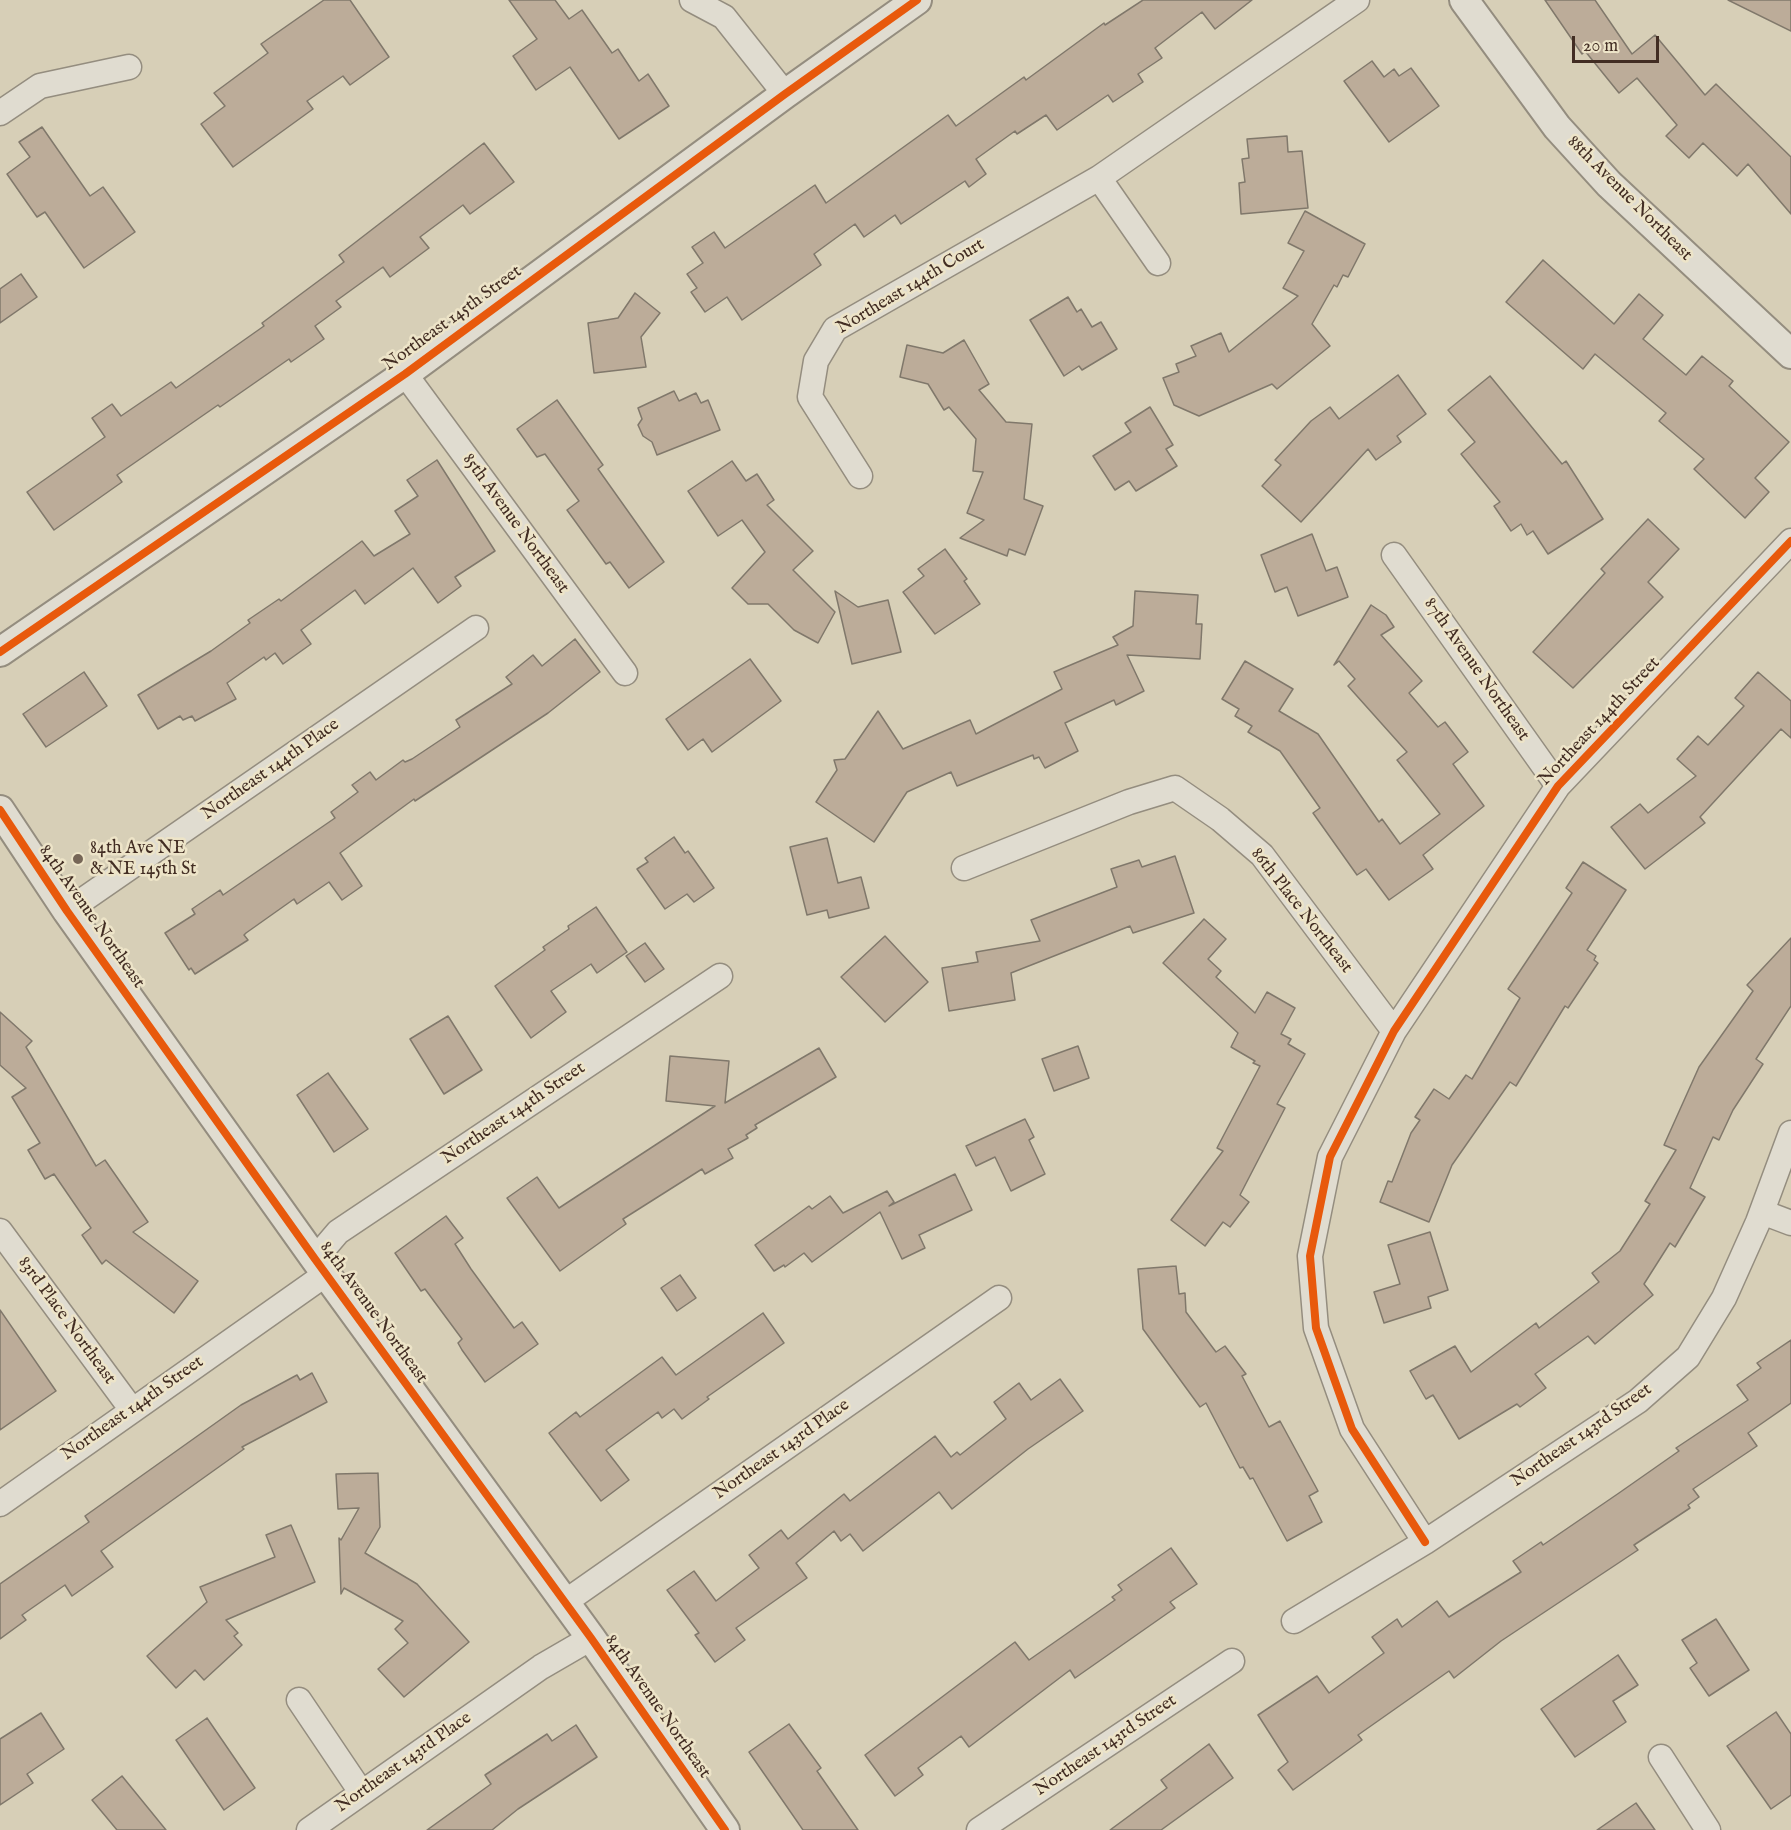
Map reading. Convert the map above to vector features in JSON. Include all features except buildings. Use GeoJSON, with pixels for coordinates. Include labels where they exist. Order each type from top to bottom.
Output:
{"type":"FeatureCollection","features":[{"type":"Feature","properties":{"kind":"street"},"geometry":{"type":"LineString","coordinates":[[692,0],[724,17],[785,94]]}},
{"type":"Feature","properties":{"kind":"street","name":"Northeast 145th Street"},"geometry":{"type":"LineString","coordinates":[[0,652],[405,374],[785,94],[917,0]]}},
{"type":"Feature","properties":{"kind":"street","name":"Northeast 144th Court"},"geometry":{"type":"LineString","coordinates":[[860,476],[810,397],[816,361],[835,329],[1099,178],[1357,0]]}},
{"type":"Feature","properties":{"kind":"street","name":"88th Avenue Northeast"},"geometry":{"type":"LineString","coordinates":[[1464,0],[1557,127],[1610,184],[1791,354]]}},
{"type":"Feature","properties":{"kind":"street"},"geometry":{"type":"LineString","coordinates":[[0,113],[40,86],[129,67]]}},
{"type":"Feature","properties":{"kind":"street"},"geometry":{"type":"LineString","coordinates":[[1099,178],[1158,263]]}},
{"type":"Feature","properties":{"kind":"street","name":"85th Avenue Northeast"},"geometry":{"type":"LineString","coordinates":[[405,374],[626,673]]}},
{"type":"Feature","properties":{"kind":"street","name":"Northeast 144th Street"},"geometry":{"type":"LineString","coordinates":[[1425,1542],[1352,1428],[1316,1328],[1310,1257],[1330,1157],[1394,1031],[1558,786],[1791,541]]}},
{"type":"Feature","properties":{"kind":"street","name":"87th Avenue Northeast"},"geometry":{"type":"LineString","coordinates":[[1394,555],[1558,786]]}},
{"type":"Feature","properties":{"kind":"street","name":"Northeast 144th Place"},"geometry":{"type":"LineString","coordinates":[[67,911],[476,628]]}},
{"type":"Feature","properties":{"kind":"street","name":"86th Place Northeast"},"geometry":{"type":"LineString","coordinates":[[964,868],[1129,802],[1175,788],[1220,819],[1262,855],[1394,1031]]}},
{"type":"Feature","properties":{"kind":"street","name":"84th Avenue Northeast"},"geometry":{"type":"LineString","coordinates":[[0,810],[67,911],[320,1266],[591,1638],[725,1830]]}},
{"type":"Feature","properties":{"kind":"street","name":"Northeast 144th Street"},"geometry":{"type":"LineString","coordinates":[[0,1504],[132,1410],[320,1266],[338,1232],[720,976]]}},
{"type":"Feature","properties":{"kind":"street","name":"Northeast 143rd Street"},"geometry":{"type":"LineString","coordinates":[[1294,1621],[1425,1542],[1638,1401],[1689,1358],[1724,1298],[1762,1212],[1791,1133]]}},
{"type":"Feature","properties":{"kind":"street"},"geometry":{"type":"LineString","coordinates":[[1762,1212],[1791,1223]]}},
{"type":"Feature","properties":{"kind":"street","name":"83rd Place Northeast"},"geometry":{"type":"LineString","coordinates":[[0,1231],[132,1410]]}},
{"type":"Feature","properties":{"kind":"street","name":"Northeast 143rd Place"},"geometry":{"type":"LineString","coordinates":[[565,1602],[999,1298]]}},
{"type":"Feature","properties":{"kind":"street","name":"Northeast 143rd Place"},"geometry":{"type":"LineString","coordinates":[[309,1830],[541,1667],[591,1638]]}},
{"type":"Feature","properties":{"kind":"street","name":"Northeast 143rd Street"},"geometry":{"type":"LineString","coordinates":[[979,1830],[1232,1661]]}},
{"type":"Feature","properties":{"kind":"street"},"geometry":{"type":"LineString","coordinates":[[299,1700],[361,1792]]}},
{"type":"Feature","properties":{"kind":"street"},"geometry":{"type":"LineString","coordinates":[[1661,1757],[1708,1830]]}},
{"type":"Feature","properties":{"kind":"cycle path"},"geometry":{"type":"LineString","coordinates":[[0,652],[405,374],[785,94],[917,0]]}},
{"type":"Feature","properties":{"kind":"cycle path"},"geometry":{"type":"LineString","coordinates":[[1425,1542],[1352,1429],[1316,1328],[1310,1256],[1330,1157],[1394,1031],[1558,786],[1791,541]]}},
{"type":"Feature","properties":{"kind":"cycle path"},"geometry":{"type":"LineString","coordinates":[[0,810],[67,911],[315,1259],[591,1638],[725,1830]]}},
{"type":"Feature","properties":{"kind":"place","name":"84th Ave NE & NE 145th St"},"geometry":{"type":"Point","coordinates":[78,859]}}]}
